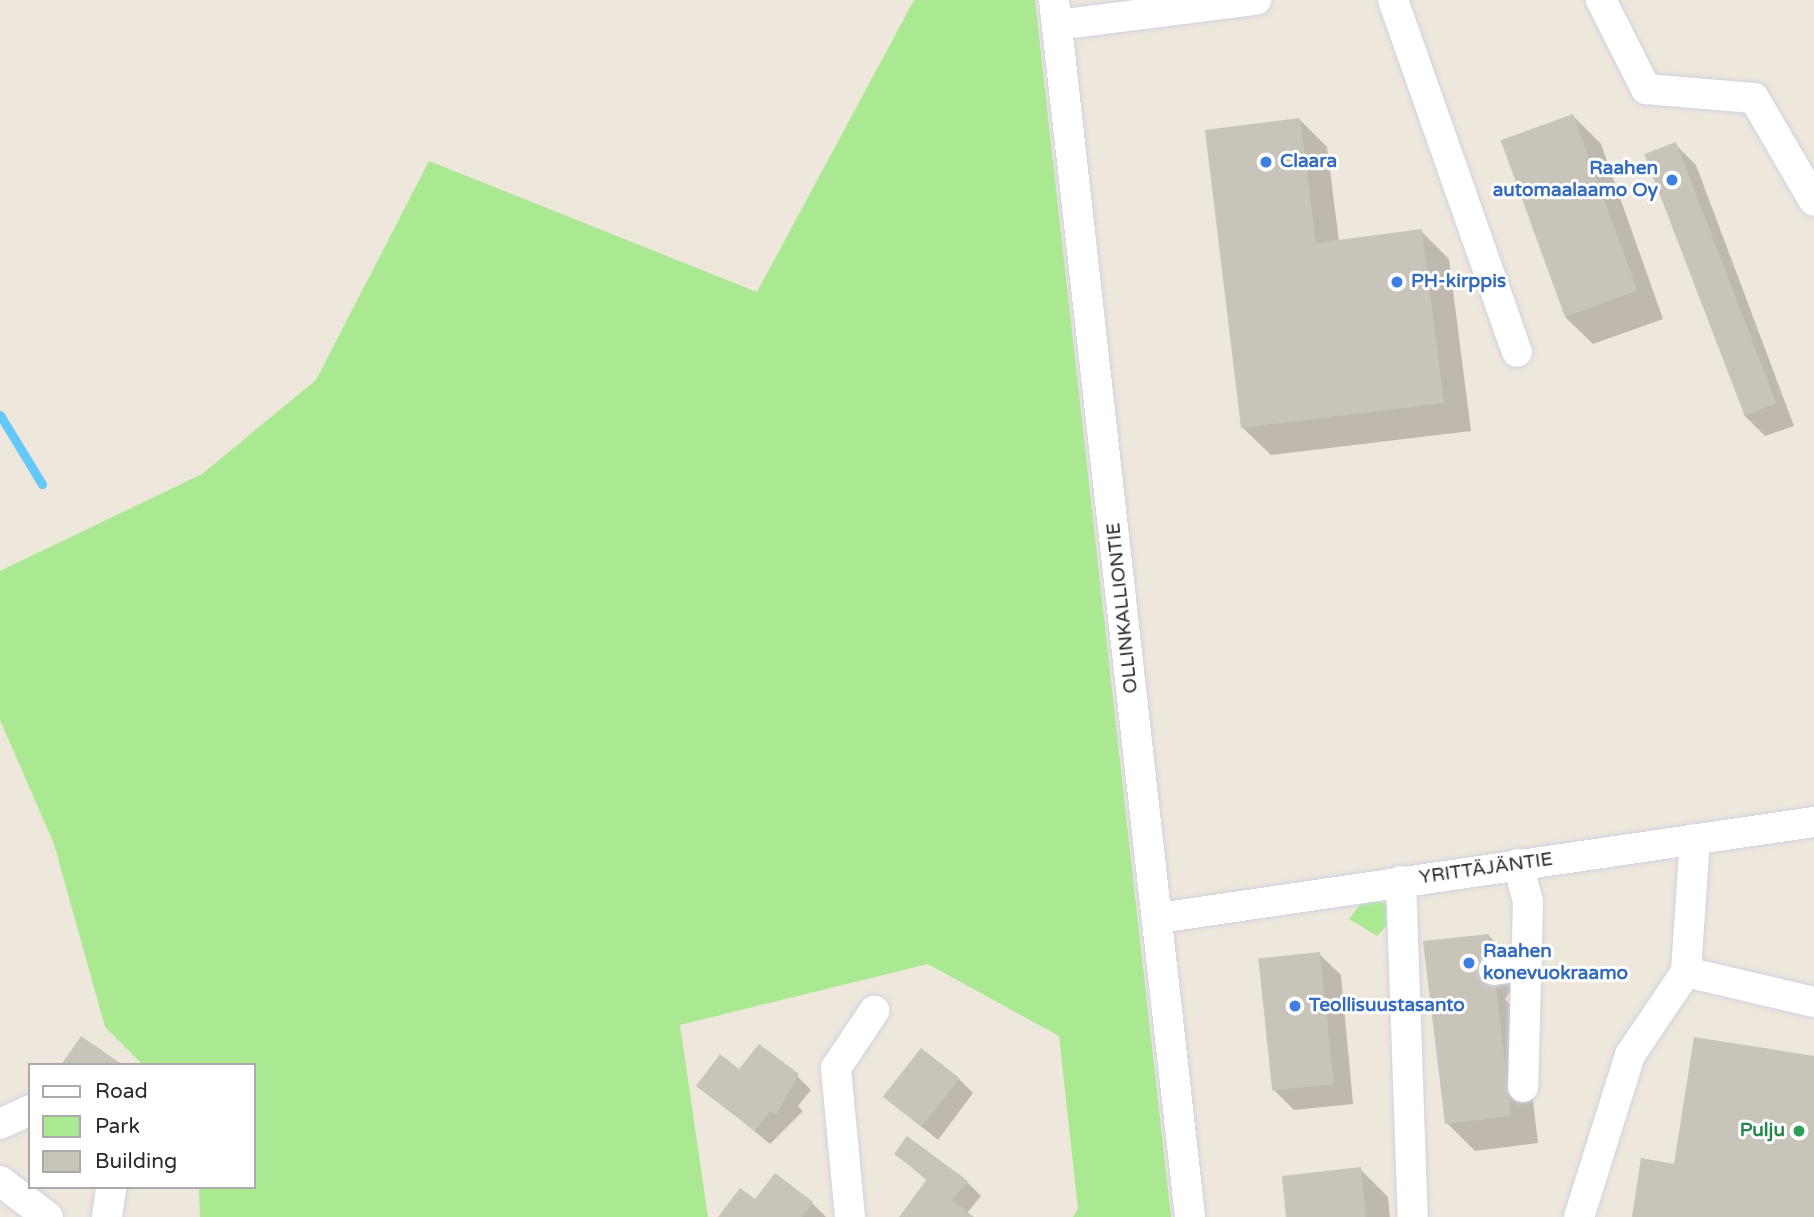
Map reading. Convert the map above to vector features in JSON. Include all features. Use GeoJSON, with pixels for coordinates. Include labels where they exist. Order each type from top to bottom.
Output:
{"type":"FeatureCollection","features":[{"type":"Feature","properties":{"kind":"street"},"geometry":{"type":"LineString","coordinates":[[1393,0],[1517,352]]}},
{"type":"Feature","properties":{"kind":"street"},"geometry":{"type":"LineString","coordinates":[[1601,0],[1646,89],[1754,98],[1814,201]]}},
{"type":"Feature","properties":{"kind":"street"},"geometry":{"type":"LineString","coordinates":[[1056,12],[1245,1]]}},
{"type":"Feature","properties":{"kind":"street","name":"OLLINKALLIONTIE"},"geometry":{"type":"LineString","coordinates":[[1056,12],[1190,1217]]}},
{"type":"Feature","properties":{"kind":"street","name":"YRITTÄJÄNTIE"},"geometry":{"type":"LineString","coordinates":[[1158,918],[1814,822]]}},
{"type":"Feature","properties":{"kind":"street"},"geometry":{"type":"LineString","coordinates":[[1579,1217],[1630,1055],[1686,972],[1695,839]]}},
{"type":"Feature","properties":{"kind":"street"},"geometry":{"type":"LineString","coordinates":[[1518,864],[1528,902],[1523,1087]]}},
{"type":"Feature","properties":{"kind":"street"},"geometry":{"type":"LineString","coordinates":[[1401,881],[1413,1217]]}},
{"type":"Feature","properties":{"kind":"street"},"geometry":{"type":"LineString","coordinates":[[1494,970],[1527,965]]}},
{"type":"Feature","properties":{"kind":"street"},"geometry":{"type":"LineString","coordinates":[[1686,972],[1814,1002]]}},
{"type":"Feature","properties":{"kind":"street"},"geometry":{"type":"LineString","coordinates":[[850,1217],[836,1068],[874,1012]]}},
{"type":"Feature","properties":{"kind":"street"},"geometry":{"type":"LineString","coordinates":[[0,1124],[28,1111]]}},
{"type":"Feature","properties":{"kind":"street"},"geometry":{"type":"LineString","coordinates":[[0,1181],[48,1217]]}},
{"type":"Feature","properties":{"kind":"street"},"geometry":{"type":"LineString","coordinates":[[107,1217],[111,1189]]}},
{"type":"Feature","properties":{"kind":"green space"},"geometry":{"type":"Polygon","coordinates":[[[914,0],[1035,0],[1171,1217],[1073,1217],[1078,1209],[1059,1036],[928,964],[680,1025],[708,1217],[200,1217],[199,1189],[256,1189],[256,1063],[141,1063],[105,1027],[54,844],[0,720],[0,571],[202,474],[316,380],[429,161],[757,292],[914,0]]]}},
{"type":"Feature","properties":{"kind":"green space"},"geometry":{"type":"Polygon","coordinates":[[[1375,900],[1387,904],[1393,919],[1377,936],[1349,919],[1361,903],[1375,900]]]}},
{"type":"Feature","properties":{"kind":"building"},"geometry":{"type":"Polygon","coordinates":[[[1573,114],[1637,291],[1565,317],[1501,140],[1573,114]]]}},
{"type":"Feature","properties":{"kind":"building"},"geometry":{"type":"Polygon","coordinates":[[[1300,118],[1316,243],[1422,229],[1444,403],[1241,428],[1205,130],[1300,118]]]}},
{"type":"Feature","properties":{"kind":"building"},"geometry":{"type":"Polygon","coordinates":[[[1676,142],[1776,403],[1745,416],[1644,154],[1676,142]]]}},
{"type":"Feature","properties":{"kind":"building"},"geometry":{"type":"Polygon","coordinates":[[[1489,934],[1491,953],[1477,972],[1496,987],[1511,1116],[1445,1124],[1423,941],[1489,934]]]}},
{"type":"Feature","properties":{"kind":"building"},"geometry":{"type":"Polygon","coordinates":[[[1320,952],[1334,1084],[1272,1091],[1258,958],[1320,952]]]}},
{"type":"Feature","properties":{"kind":"building"},"geometry":{"type":"Polygon","coordinates":[[[81,1036],[120,1063],[62,1063],[81,1036]]]}},
{"type":"Feature","properties":{"kind":"building"},"geometry":{"type":"Polygon","coordinates":[[[1694,1037],[1814,1056],[1814,1217],[1632,1217],[1641,1158],[1674,1164],[1694,1037]]]}},
{"type":"Feature","properties":{"kind":"building"},"geometry":{"type":"Polygon","coordinates":[[[759,1044],[799,1074],[776,1115],[770,1111],[755,1131],[696,1086],[720,1054],[739,1069],[759,1044]]]}},
{"type":"Feature","properties":{"kind":"building"},"geometry":{"type":"Polygon","coordinates":[[[921,1048],[960,1078],[921,1127],[883,1097],[921,1048]]]}},
{"type":"Feature","properties":{"kind":"building"},"geometry":{"type":"Polygon","coordinates":[[[907,1136],[968,1181],[952,1200],[974,1217],[899,1217],[927,1179],[894,1154],[907,1136]]]}},
{"type":"Feature","properties":{"kind":"building"},"geometry":{"type":"Polygon","coordinates":[[[1361,1167],[1366,1217],[1286,1217],[1282,1176],[1361,1167]]]}},
{"type":"Feature","properties":{"kind":"building"},"geometry":{"type":"Polygon","coordinates":[[[775,1173],[813,1202],[802,1217],[718,1217],[740,1188],[755,1199],[775,1173]]]}},
{"type":"Feature","properties":{"kind":"waterway"},"geometry":{"type":"LineString","coordinates":[[0,415],[42,484]]}},
{"type":"Feature","properties":{"kind":"place","name":"Claara"},"geometry":{"type":"Point","coordinates":[1266,162]}},
{"type":"Feature","properties":{"kind":"place","name":"Raahen automaalaamo Oy"},"geometry":{"type":"Point","coordinates":[1672,180]}},
{"type":"Feature","properties":{"kind":"place","name":"PH-kirppis"},"geometry":{"type":"Point","coordinates":[1397,282]}},
{"type":"Feature","properties":{"kind":"place","name":"Raahen konevuokraamo"},"geometry":{"type":"Point","coordinates":[1469,963]}},
{"type":"Feature","properties":{"kind":"place","name":"Teollisuustasanto"},"geometry":{"type":"Point","coordinates":[1295,1006]}},
{"type":"Feature","properties":{"kind":"place","name":"Pulju"},"geometry":{"type":"Point","coordinates":[1799,1131]}}]}
